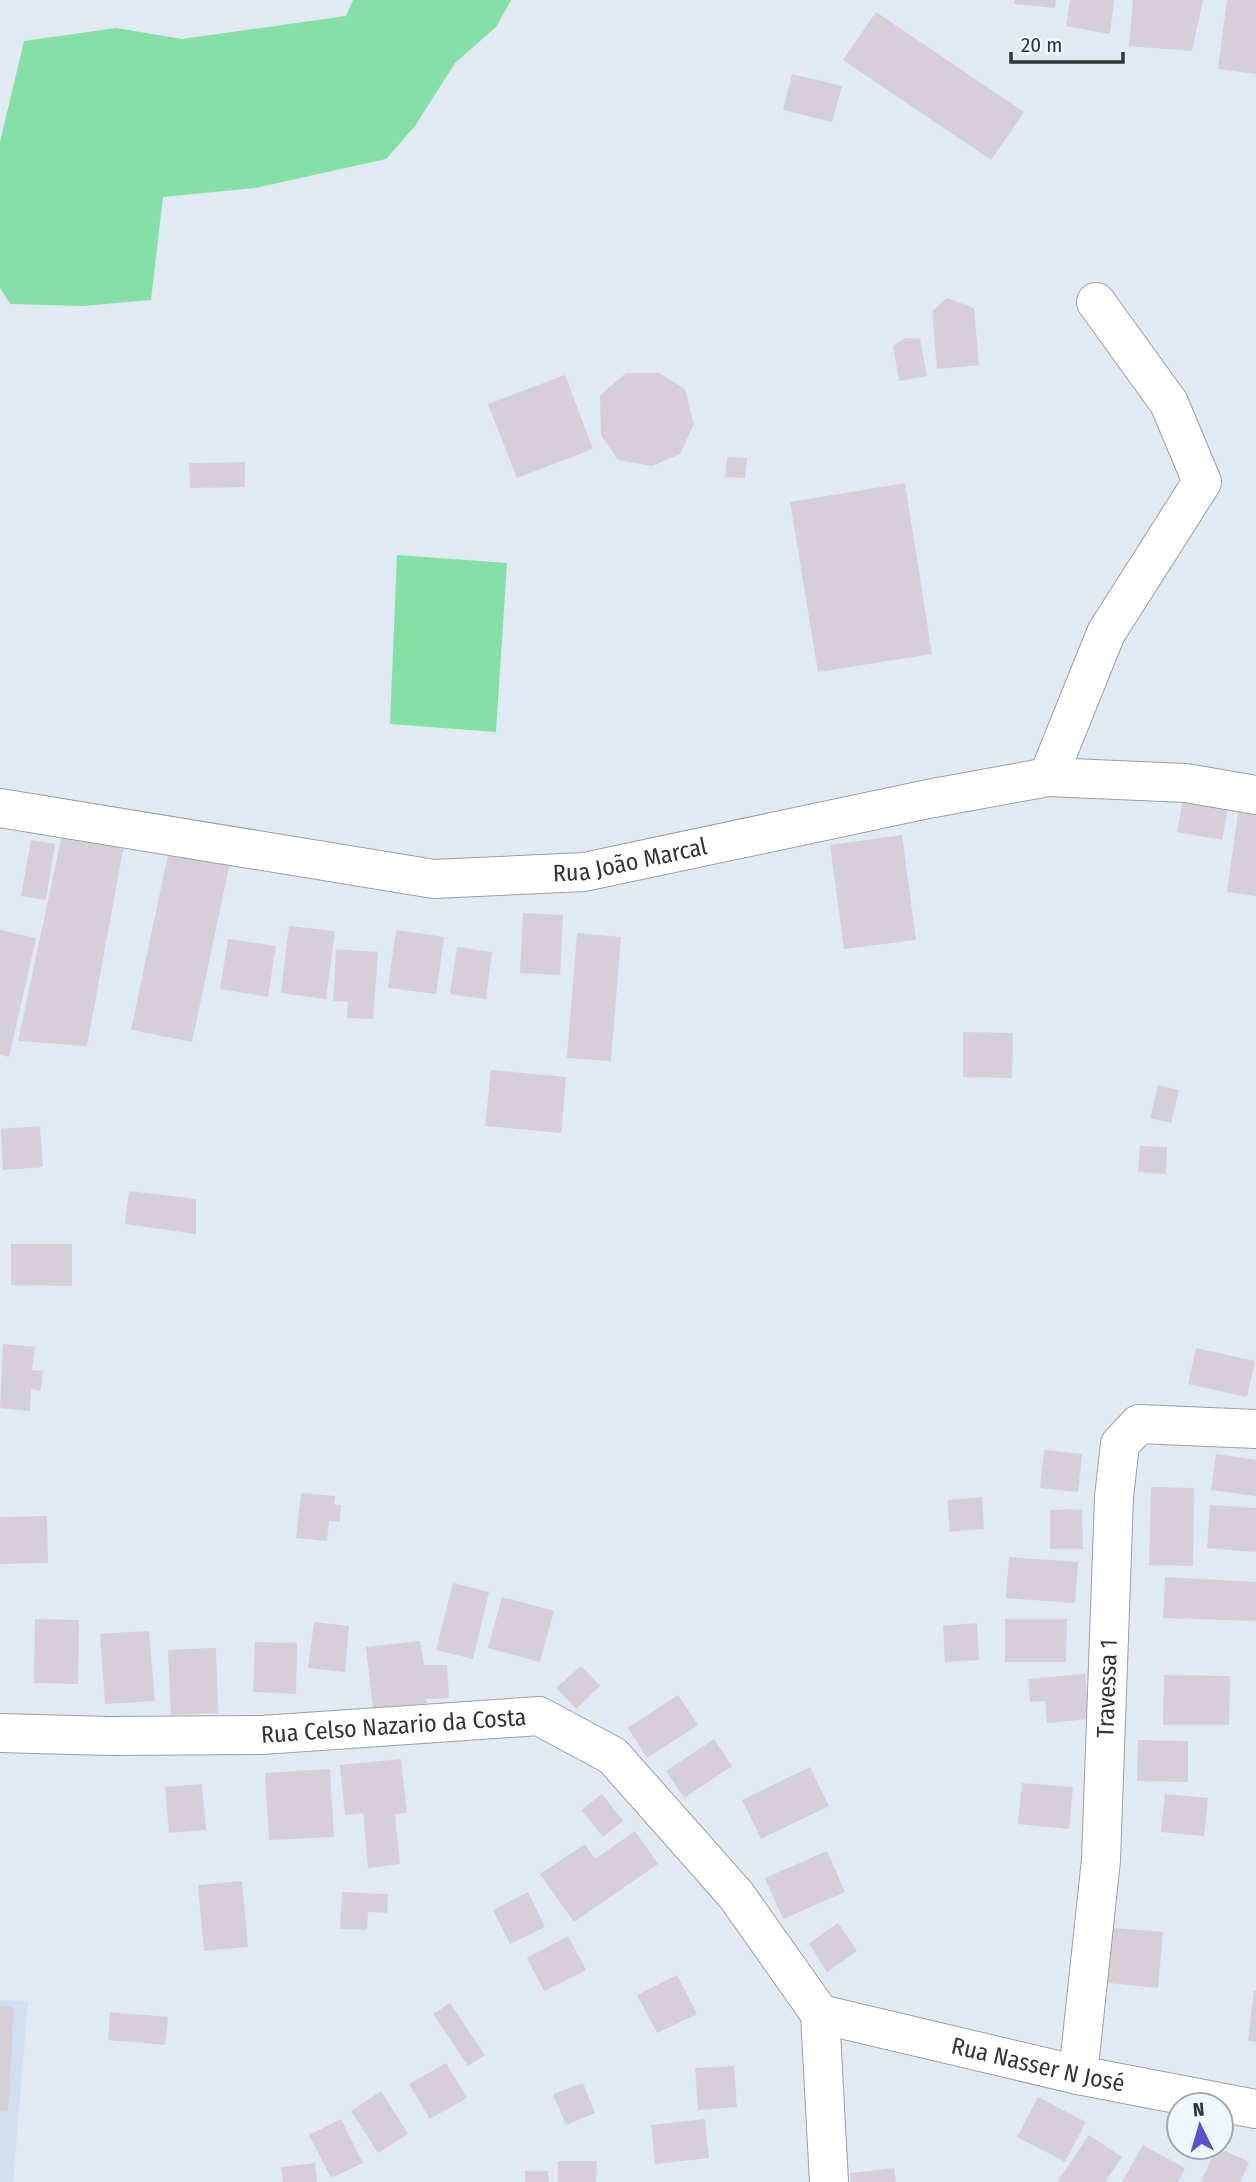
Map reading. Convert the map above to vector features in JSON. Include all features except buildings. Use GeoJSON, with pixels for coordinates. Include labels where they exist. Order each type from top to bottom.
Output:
{"type":"FeatureCollection","features":[{"type":"Feature","properties":{"kind":"street"},"geometry":{"type":"LineString","coordinates":[[1048,777],[1106,633],[1202,482],[1169,403],[1096,302]]}},
{"type":"Feature","properties":{"kind":"street","name":"Rua João Marcal"},"geometry":{"type":"LineString","coordinates":[[0,808],[434,879],[584,872],[928,799],[1048,777],[1185,783],[1256,794]]}},
{"type":"Feature","properties":{"kind":"street","name":"Travessa 1"},"geometry":{"type":"LineString","coordinates":[[1078,2076],[1101,1860],[1114,1497],[1120,1444],[1139,1424],[1256,1429]]}},
{"type":"Feature","properties":{"kind":"street","name":"Rua Celso Nazario da Costa"},"geometry":{"type":"LineString","coordinates":[[0,1733],[110,1736],[262,1735],[539,1716],[613,1756],[736,1895],[820,2014]]}},
{"type":"Feature","properties":{"kind":"street"},"geometry":{"type":"LineString","coordinates":[[820,2014],[829,2182]]}},
{"type":"Feature","properties":{"kind":"street","name":"Rua Nasser N José"},"geometry":{"type":"LineString","coordinates":[[820,2014],[1078,2076],[1256,2109]]}},
{"type":"Feature","properties":{"kind":"shaded area"},"geometry":{"type":"Polygon","coordinates":[[[0,2000],[28,2001],[13,2182],[0,2182],[0,2000]]]}},
{"type":"Feature","properties":{"kind":"green space"},"geometry":{"type":"Polygon","coordinates":[[[353,0],[511,0],[496,27],[455,63],[415,126],[386,159],[255,188],[163,197],[151,300],[83,306],[10,304],[0,288],[0,142],[24,41],[116,28],[182,39],[346,16],[353,0]]]}},
{"type":"Feature","properties":{"kind":"green space"},"geometry":{"type":"Polygon","coordinates":[[[397,555],[507,563],[496,732],[390,724],[397,555]]]}}]}
